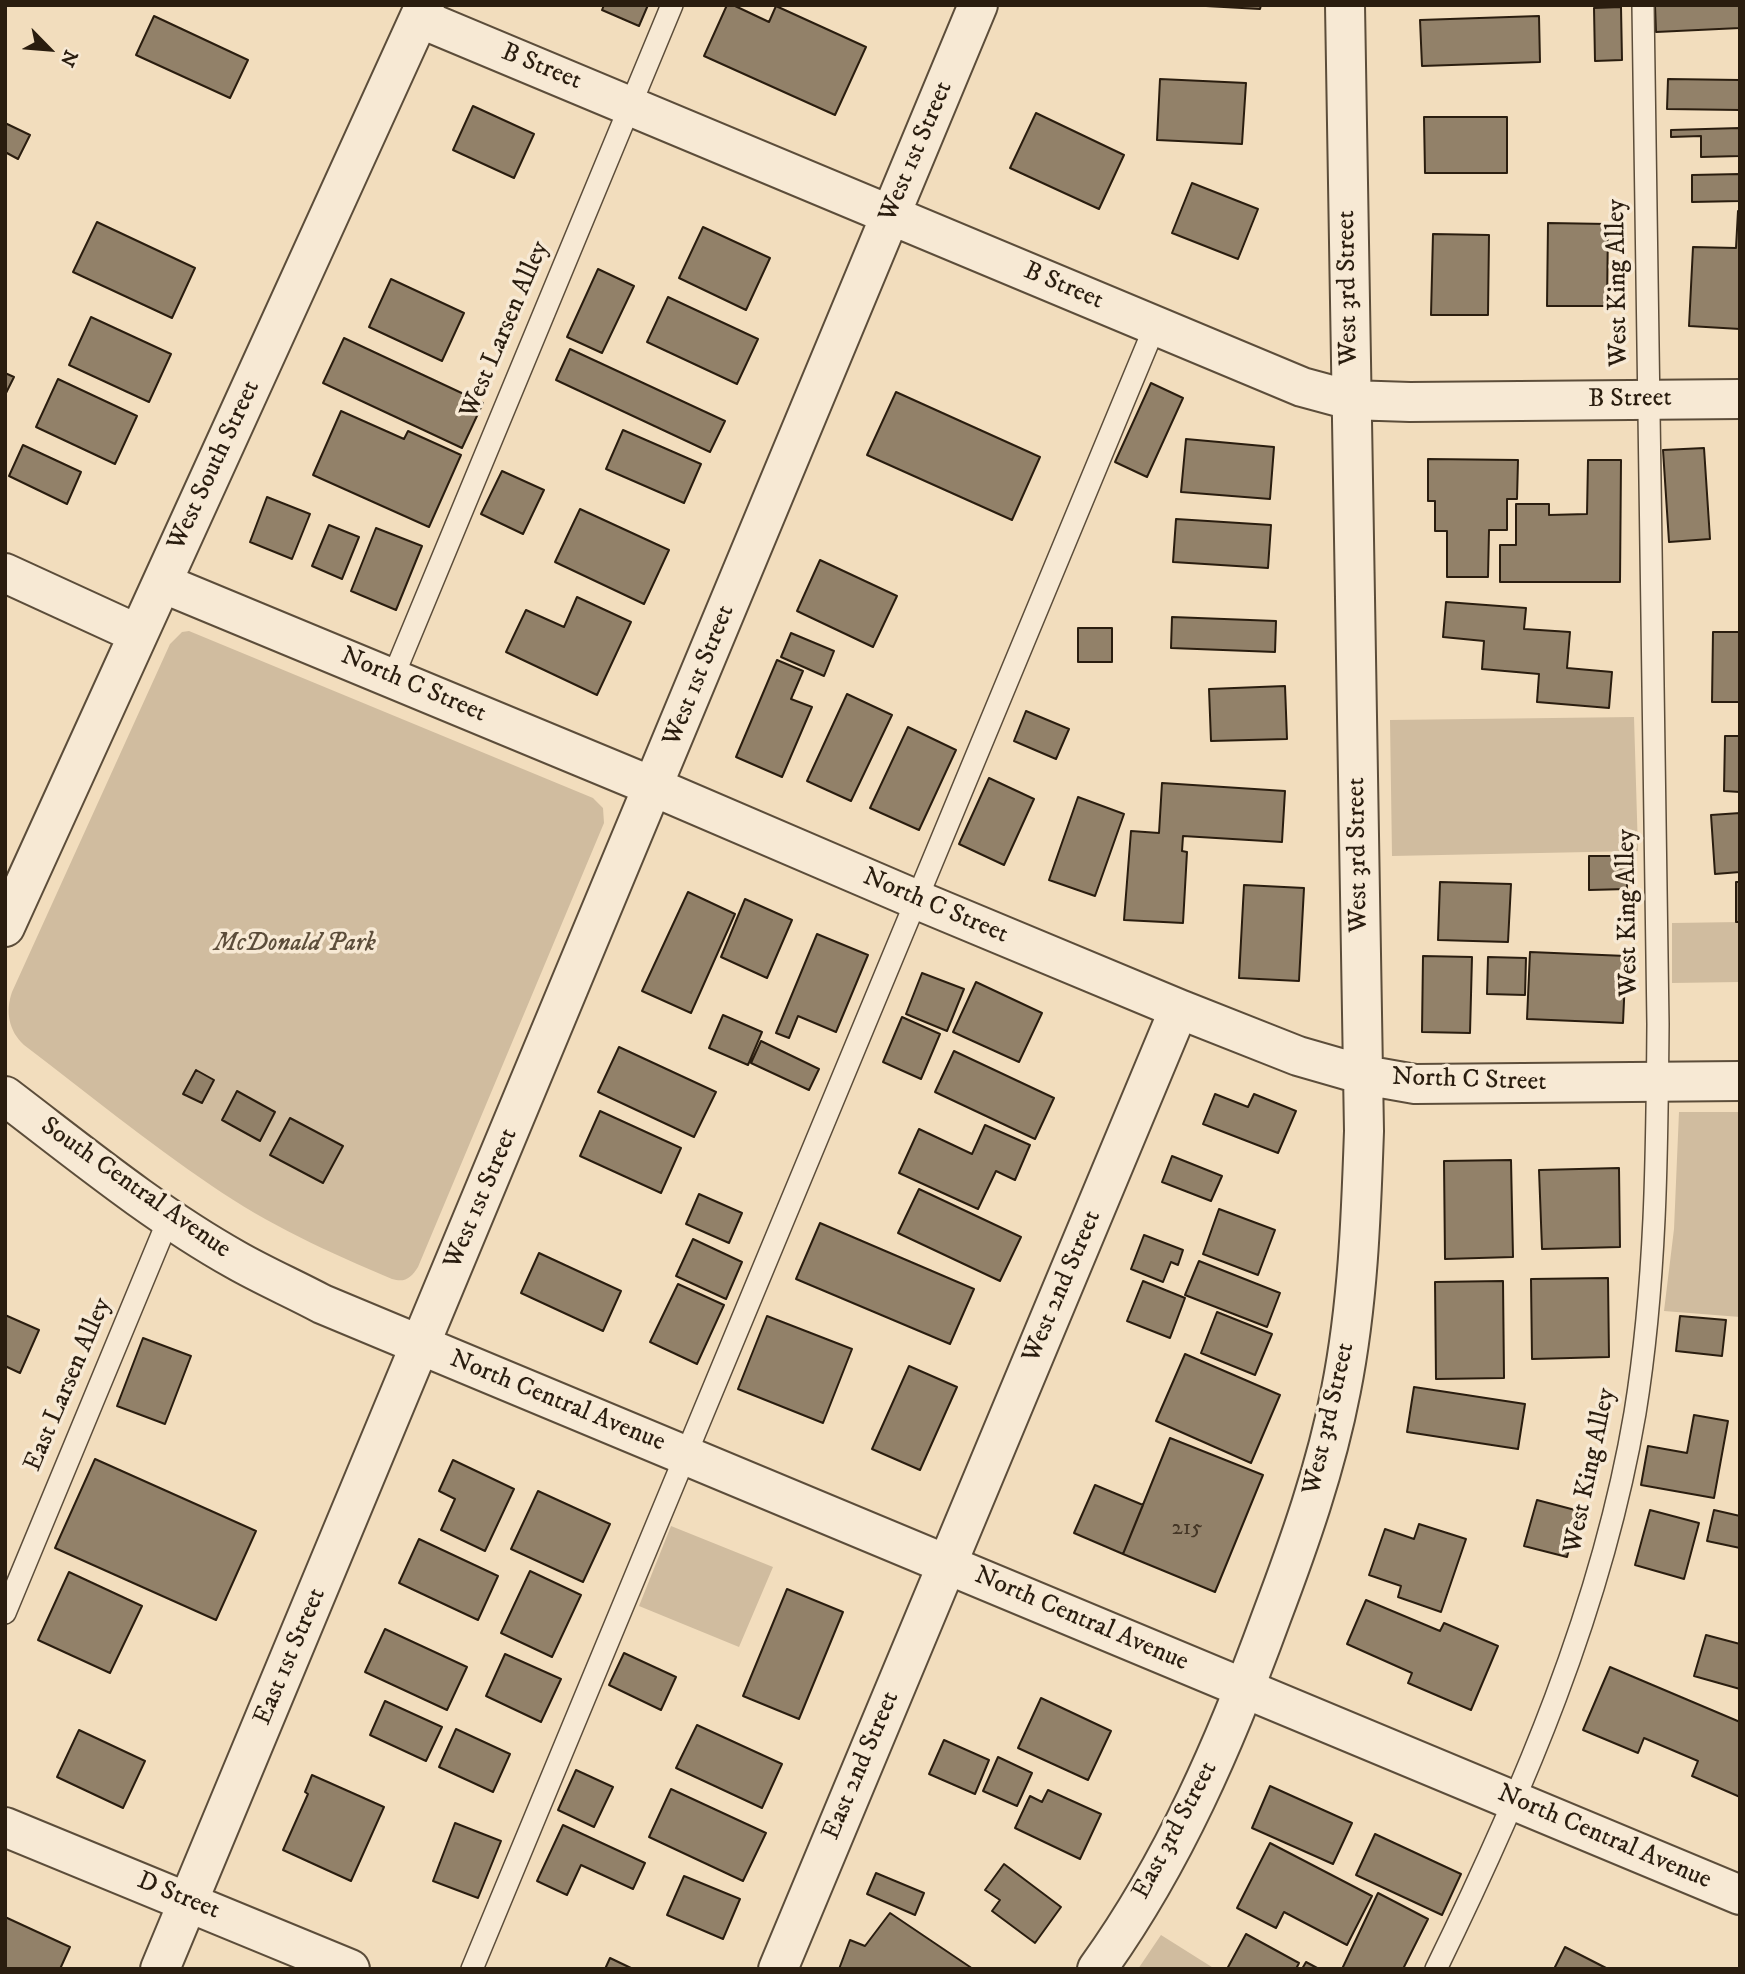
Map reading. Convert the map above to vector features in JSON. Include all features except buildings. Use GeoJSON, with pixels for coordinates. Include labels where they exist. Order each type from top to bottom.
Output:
{"type":"FeatureCollection","features":[{"type":"Feature","properties":{"kind":"street","name":"West 1st Street"},"geometry":{"type":"LineString","coordinates":[[421,1346],[978,5]]}},
{"type":"Feature","properties":{"kind":"street","name":"West 3rd Street"},"geometry":{"type":"LineString","coordinates":[[1245,1688],[1306,1523],[1325,1457],[1341,1390],[1361,1240],[1364,1075],[1345,5]]}},
{"type":"Feature","properties":{"kind":"street","name":"B Street"},"geometry":{"type":"LineString","coordinates":[[422,12],[630,105],[1302,387],[1350,400],[1410,402],[1740,399]]}},
{"type":"Feature","properties":{"kind":"street","name":"West South Street"},"geometry":{"type":"LineString","coordinates":[[5,927],[422,12]]}},
{"type":"Feature","properties":{"kind":"street"},"geometry":{"type":"LineString","coordinates":[[5,573],[138,634]]}},
{"type":"Feature","properties":{"kind":"street","name":"North C Street"},"geometry":{"type":"LineString","coordinates":[[162,583],[654,786],[915,899],[1298,1056],[1364,1075],[1415,1084],[1740,1081]]}},
{"type":"Feature","properties":{"kind":"street","name":"West 2nd Street"},"geometry":{"type":"LineString","coordinates":[[946,1564],[1180,1009]]}},
{"type":"Feature","properties":{"kind":"street","name":"South Central Avenue"},"geometry":{"type":"LineString","coordinates":[[5,1096],[112,1178],[236,1260],[322,1304],[421,1346]]}},
{"type":"Feature","properties":{"kind":"street","name":"North Central Avenue"},"geometry":{"type":"LineString","coordinates":[[421,1346],[1740,1895]]}},
{"type":"Feature","properties":{"kind":"street","name":"East 1st Street"},"geometry":{"type":"LineString","coordinates":[[160,1969],[421,1346]]}},
{"type":"Feature","properties":{"kind":"street","name":"East 2nd Street"},"geometry":{"type":"LineString","coordinates":[[778,1969],[946,1564]]}},
{"type":"Feature","properties":{"kind":"street","name":"East 3rd Street"},"geometry":{"type":"LineString","coordinates":[[1097,1969],[1168,1855],[1202,1788],[1245,1688]]}},
{"type":"Feature","properties":{"kind":"street","name":"D Street"},"geometry":{"type":"LineString","coordinates":[[5,1827],[350,1969]]}},
{"type":"Feature","properties":{"kind":"lane","name":"West Larsen Alley"},"geometry":{"type":"LineString","coordinates":[[393,677],[672,5]]}},
{"type":"Feature","properties":{"kind":"lane","name":"West King Alley"},"geometry":{"type":"LineString","coordinates":[[1436,1969],[1513,1800],[1557,1692],[1584,1616],[1613,1516],[1634,1414],[1653,1264],[1658,1082],[1643,5]]}},
{"type":"Feature","properties":{"kind":"lane"},"geometry":{"type":"LineString","coordinates":[[471,1969],[1155,326]]}},
{"type":"Feature","properties":{"kind":"lane","name":"East Larsen Alley"},"geometry":{"type":"LineString","coordinates":[[5,1613],[169,1218]]}},
{"type":"Feature","properties":{"kind":"green space","name":"McDonald Park"},"geometry":{"type":"Polygon","coordinates":[[[189,631],[593,798],[603,808],[604,823],[418,1267],[404,1280],[392,1279],[322,1248],[233,1200],[164,1152],[24,1045],[15,1034],[10,1021],[12,992],[170,644],[182,632],[189,631]]]}},
{"type":"Feature","properties":{"kind":"green space"},"geometry":{"type":"Polygon","coordinates":[[[1634,717],[1638,851],[1392,856],[1390,720],[1634,717]]]}},
{"type":"Feature","properties":{"kind":"green space"},"geometry":{"type":"Polygon","coordinates":[[[1740,922],[1740,982],[1672,983],[1672,923],[1740,922]]]}},
{"type":"Feature","properties":{"kind":"green space"},"geometry":{"type":"Polygon","coordinates":[[[1679,1112],[1740,1112],[1740,1317],[1664,1311],[1674,1229],[1679,1112]]]}},
{"type":"Feature","properties":{"kind":"green space"},"geometry":{"type":"Polygon","coordinates":[[[671,1526],[773,1567],[739,1647],[639,1606],[671,1526]]]}},
{"type":"Feature","properties":{"kind":"green space"},"geometry":{"type":"Polygon","coordinates":[[[1161,1935],[1215,1969],[1138,1969],[1161,1935]]]}}]}
